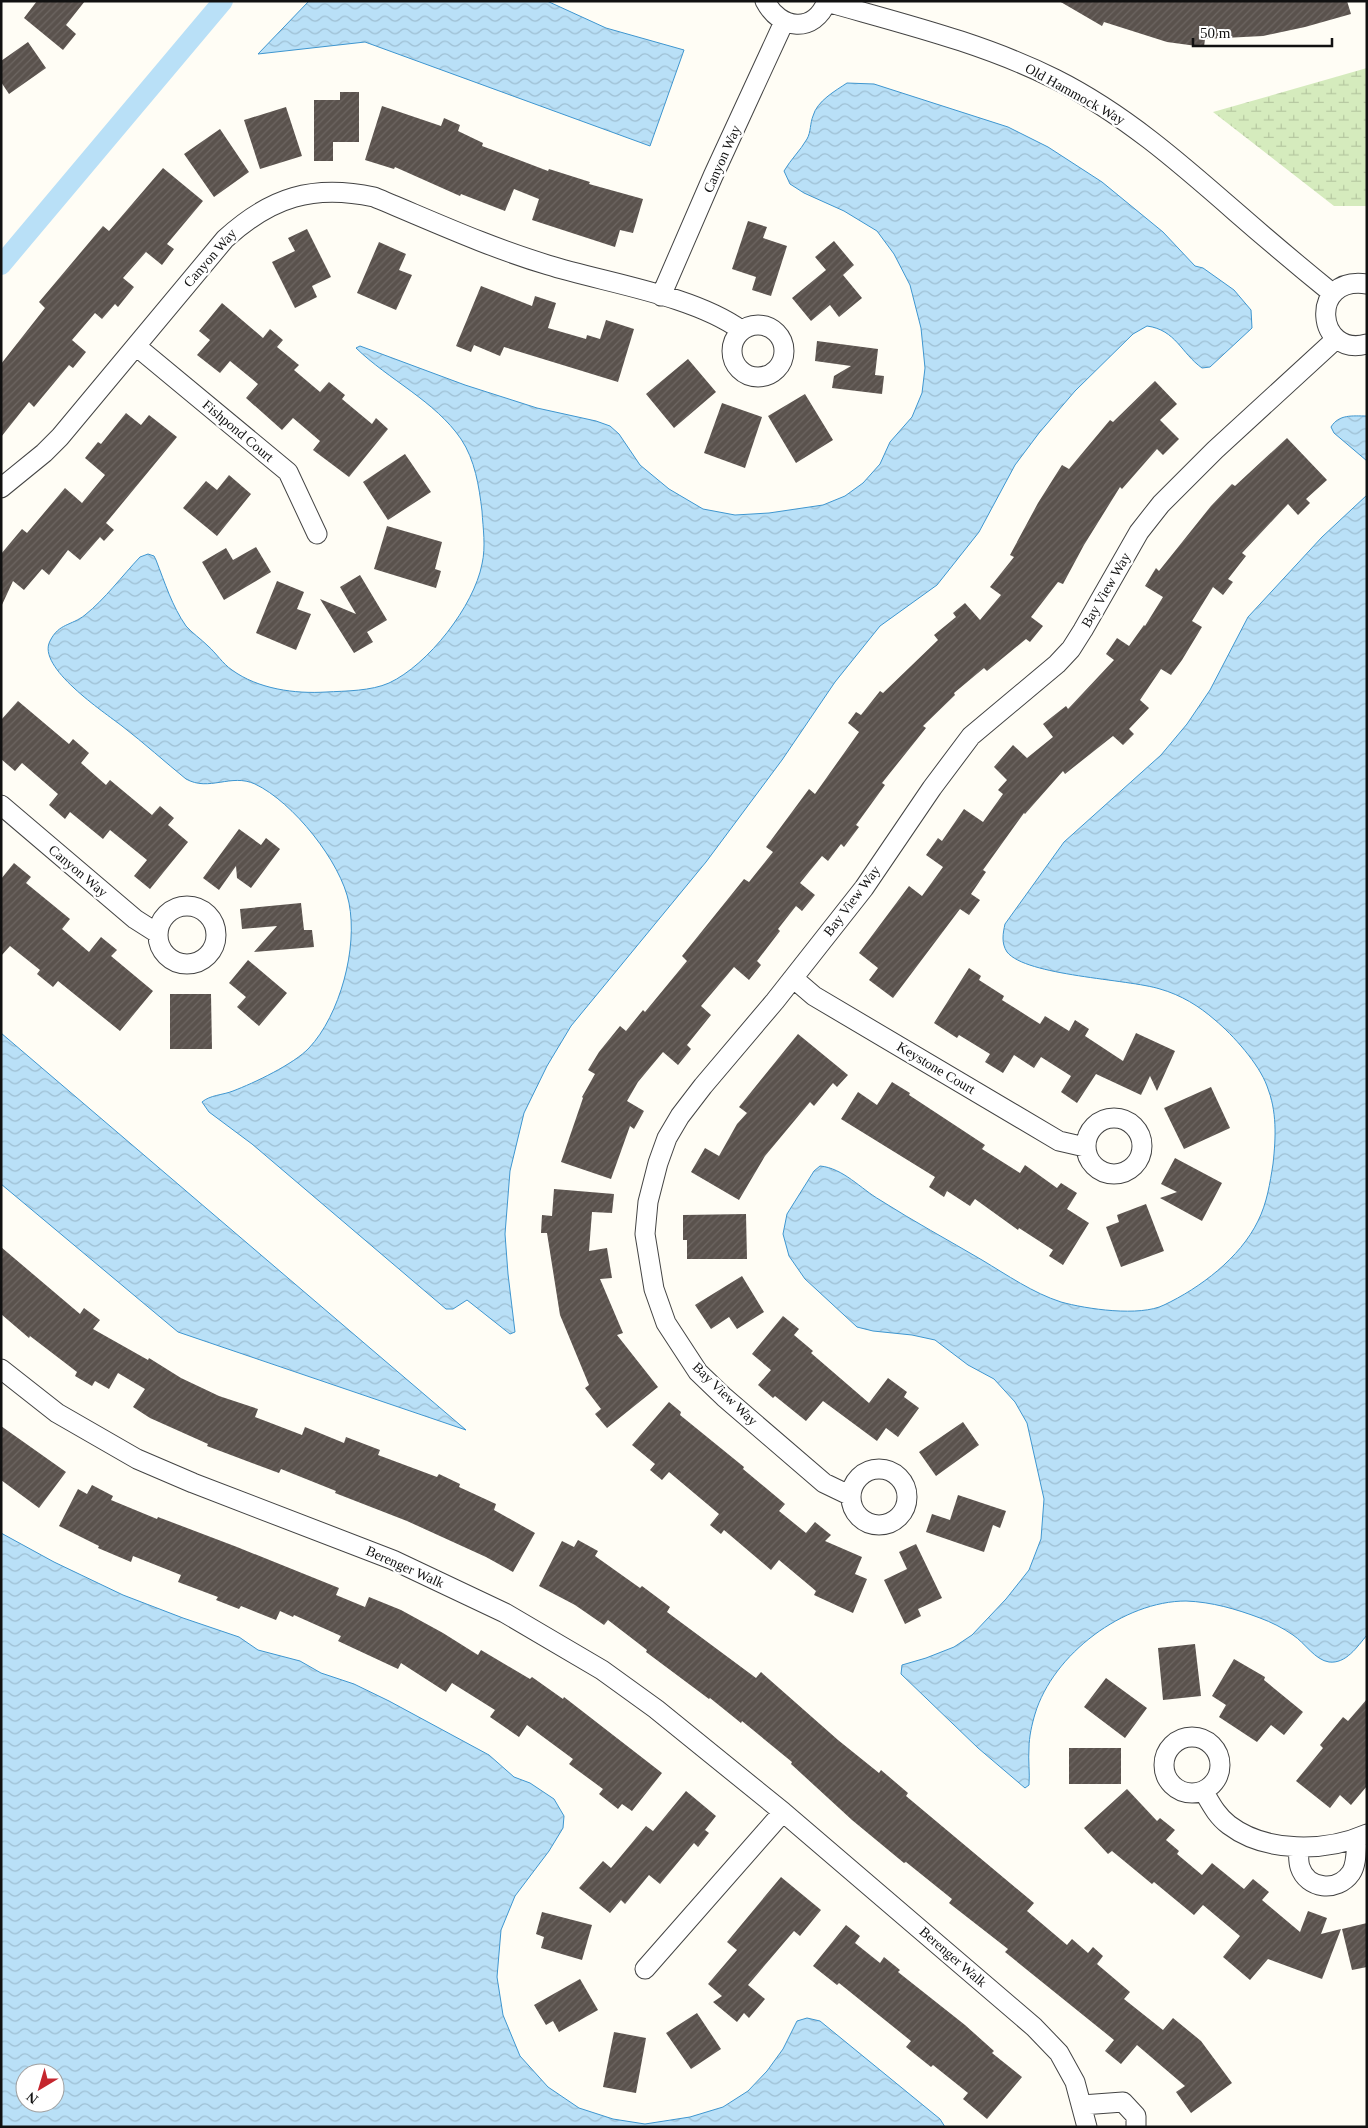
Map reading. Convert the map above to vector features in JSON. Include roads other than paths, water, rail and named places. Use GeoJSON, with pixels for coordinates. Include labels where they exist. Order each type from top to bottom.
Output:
{"type":"FeatureCollection","features":[{"type":"Feature","properties":{"kind":"street"},"geometry":{"type":"LineString","coordinates":[[766,1],[770,11],[784,22],[791,24],[804,24],[815,19],[824,10],[827,2]]}},
{"type":"Feature","properties":{"kind":"street","name":"Old Hammock Way"},"geometry":{"type":"LineString","coordinates":[[827,2],[972,44],[1015,60],[1099,104],[1137,129],[1178,161],[1332,293]]}},
{"type":"Feature","properties":{"kind":"street","name":"Canyon Way"},"geometry":{"type":"LineString","coordinates":[[662,296],[713,176],[784,22]]}},
{"type":"Feature","properties":{"kind":"street","name":"Canyon Way"},"geometry":{"type":"LineString","coordinates":[[1,488],[44,454],[60,437],[225,239],[240,224],[264,208],[289,198],[313,193],[354,193],[374,198],[502,251],[549,266],[662,296],[724,318],[741,330]]}},
{"type":"Feature","properties":{"kind":"street"},"geometry":{"type":"LineString","coordinates":[[1367,284],[1354,282],[1342,286],[1332,293],[1326,304],[1325,317],[1328,329],[1336,339],[1346,345],[1359,346],[1367,344]]}},
{"type":"Feature","properties":{"kind":"street","name":"Bay View Way"},"geometry":{"type":"LineString","coordinates":[[851,1496],[824,1483],[724,1397],[698,1372],[666,1323],[654,1289],[647,1259],[645,1234],[648,1202],[667,1138],[680,1116],[703,1086],[793,978],[864,888],[932,788],[971,736],[986,721],[1044,675],[1071,649],[1140,532],[1161,504],[1215,450],[1336,339]]}},
{"type":"Feature","properties":{"kind":"street","name":"Fishpond Court"},"geometry":{"type":"LineString","coordinates":[[136,346],[288,472],[317,534]]}},
{"type":"Feature","properties":{"kind":"street","name":"Canyon Way"},"geometry":{"type":"LineString","coordinates":[[1,805],[136,919],[158,933]]}},
{"type":"Feature","properties":{"kind":"street","name":"Keystone Court"},"geometry":{"type":"LineString","coordinates":[[793,978],[814,996],[1059,1141],[1085,1147]]}},
{"type":"Feature","properties":{"kind":"street","name":"Berenger Walk"},"geometry":{"type":"LineString","coordinates":[[1,1369],[57,1413],[137,1459],[193,1483],[393,1560],[505,1613],[602,1670],[656,1709],[783,1812],[1034,2027],[1059,2052],[1076,2082],[1087,2127]]}},
{"type":"Feature","properties":{"kind":"street"},"geometry":{"type":"LineString","coordinates":[[1204,1792],[1214,1810],[1230,1826],[1250,1836],[1281,1846],[1334,1845],[1362,1836]]}},
{"type":"Feature","properties":{"kind":"street"},"geometry":{"type":"LineString","coordinates":[[645,1969],[783,1812]]}},
{"type":"Feature","properties":{"kind":"street"},"geometry":{"type":"LineString","coordinates":[[1298,1847],[1299,1865],[1304,1876],[1313,1883],[1323,1886],[1334,1886],[1352,1872],[1362,1836]]}},
{"type":"Feature","properties":{"kind":"street"},"geometry":{"type":"LineString","coordinates":[[1082,2105],[1123,2102],[1136,2116],[1136,2127]]}},
{"type":"Feature","properties":{"kind":"water"},"geometry":{"type":"Polygon","coordinates":[[[309,1],[547,1],[606,28],[684,50],[650,146],[365,42],[258,54],[309,1]]]}},
{"type":"Feature","properties":{"kind":"water"},"geometry":{"type":"Polygon","coordinates":[[[847,83],[874,84],[1008,127],[1048,147],[1102,182],[1163,232],[1195,266],[1203,268],[1234,290],[1251,310],[1252,328],[1210,367],[1202,368],[1172,337],[1157,328],[1147,326],[1133,334],[1075,391],[1039,433],[1015,465],[979,532],[937,585],[880,626],[835,682],[782,760],[706,862],[571,1026],[547,1066],[524,1113],[510,1171],[505,1234],[515,1332],[510,1334],[467,1300],[453,1309],[446,1309],[252,1144],[209,1112],[202,1102],[242,1088],[284,1067],[309,1048],[320,1034],[330,1018],[338,999],[348,960],[351,921],[349,903],[344,887],[326,852],[285,804],[255,784],[246,781],[237,780],[203,784],[186,779],[88,700],[62,676],[48,652],[50,641],[57,631],[80,619],[92,609],[140,557],[148,554],[154,556],[173,602],[186,626],[229,668],[253,682],[277,689],[302,692],[358,690],[374,688],[389,683],[419,663],[433,649],[459,615],[470,598],[477,580],[482,564],[484,544],[478,483],[466,447],[450,425],[425,402],[369,360],[356,348],[360,346],[465,385],[537,408],[596,421],[610,426],[619,434],[640,465],[669,489],[703,509],[735,515],[769,513],[823,505],[845,496],[863,483],[880,464],[890,442],[912,417],[922,393],[925,368],[921,328],[910,285],[894,254],[877,231],[844,211],[804,193],[790,184],[784,171],[807,139],[812,119],[818,106],[847,83]]]}},
{"type":"Feature","properties":{"kind":"water"},"geometry":{"type":"Polygon","coordinates":[[[1367,416],[1367,461],[1334,433],[1331,427],[1342,418],[1367,416]]]}},
{"type":"Feature","properties":{"kind":"water"},"geometry":{"type":"Polygon","coordinates":[[[1367,495],[1367,1635],[1346,1658],[1329,1662],[1319,1658],[1289,1632],[1264,1620],[1215,1604],[1186,1601],[1162,1603],[1139,1610],[1116,1621],[1094,1635],[1074,1652],[1057,1671],[1044,1692],[1035,1714],[1029,1744],[1029,1785],[1025,1788],[978,1748],[901,1674],[902,1665],[954,1647],[972,1635],[1006,1599],[1029,1570],[1041,1539],[1044,1499],[1027,1423],[1015,1402],[994,1379],[968,1365],[935,1340],[857,1327],[805,1279],[789,1256],[783,1234],[787,1214],[814,1171],[820,1166],[828,1168],[844,1175],[892,1208],[1030,1289],[1061,1302],[1113,1311],[1154,1309],[1178,1298],[1205,1281],[1241,1247],[1250,1235],[1264,1207],[1271,1178],[1275,1144],[1273,1105],[1263,1077],[1252,1059],[1222,1026],[1203,1010],[1168,991],[1055,972],[1018,960],[1005,949],[1003,942],[1005,924],[1064,842],[1161,755],[1187,724],[1210,690],[1248,617],[1322,537],[1367,495]]]}},
{"type":"Feature","properties":{"kind":"water"},"geometry":{"type":"Polygon","coordinates":[[[1,1033],[466,1430],[178,1332],[1,1184],[1,1033]]]}},
{"type":"Feature","properties":{"kind":"water"},"geometry":{"type":"Polygon","coordinates":[[[1,1533],[54,1562],[123,1595],[239,1637],[258,1650],[300,1661],[321,1673],[354,1684],[489,1755],[514,1777],[530,1783],[554,1799],[564,1816],[563,1828],[549,1851],[515,1896],[501,1930],[497,1977],[503,2015],[520,2056],[548,2087],[579,2108],[613,2119],[645,2124],[690,2117],[723,2107],[748,2091],[767,2071],[783,2049],[797,2021],[807,2018],[820,2021],[940,2119],[945,2127],[1,2127],[1,1533]]]}},
{"type":"Feature","properties":{"kind":"waterway"},"geometry":{"type":"LineString","coordinates":[[1,265],[223,1]]}}]}
